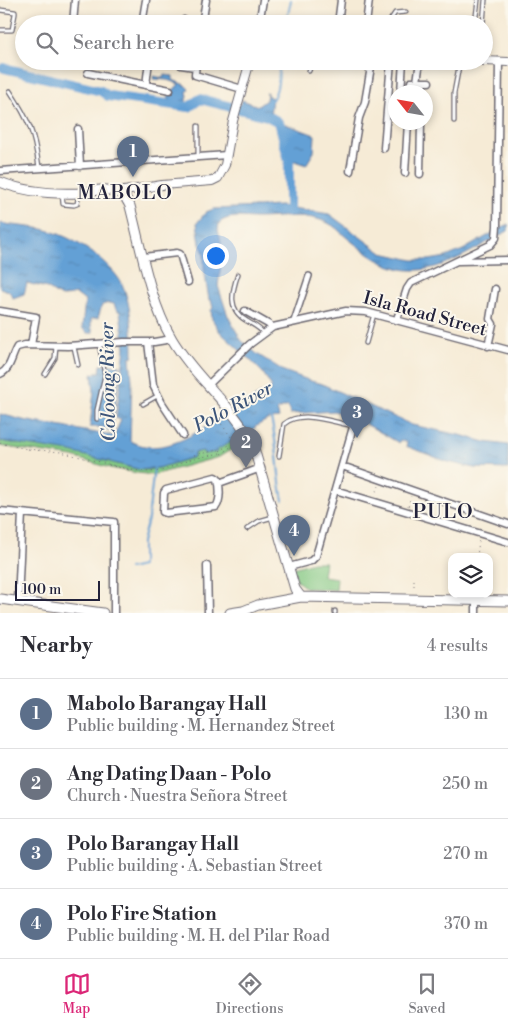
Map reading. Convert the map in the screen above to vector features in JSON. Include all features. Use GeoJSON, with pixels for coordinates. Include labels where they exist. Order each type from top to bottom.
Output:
{"type":"FeatureCollection","features":[{"type":"Feature","properties":{"kind":"main road"},"geometry":{"type":"LineString","coordinates":[[0,182],[24,190],[62,193],[110,190],[118,192],[126,199],[130,206],[159,312],[172,339],[246,430],[253,445],[296,592],[301,597]]}},
{"type":"Feature","properties":{"kind":"main road"},"geometry":{"type":"LineString","coordinates":[[230,613],[243,612],[258,605],[301,597],[508,602]]}},
{"type":"Feature","properties":{"kind":"main road"},"geometry":{"type":"LineString","coordinates":[[0,599],[103,613]]}},
{"type":"Feature","properties":{"kind":"street"},"geometry":{"type":"LineString","coordinates":[[74,15],[75,0]]}},
{"type":"Feature","properties":{"kind":"street"},"geometry":{"type":"LineString","coordinates":[[144,15],[146,0]]}},
{"type":"Feature","properties":{"kind":"street"},"geometry":{"type":"LineString","coordinates":[[204,15],[206,0]]}},
{"type":"Feature","properties":{"kind":"street"},"geometry":{"type":"LineString","coordinates":[[260,15],[263,0]]}},
{"type":"Feature","properties":{"kind":"street"},"geometry":{"type":"LineString","coordinates":[[339,15],[341,0]]}},
{"type":"Feature","properties":{"kind":"street"},"geometry":{"type":"LineString","coordinates":[[368,15],[370,0]]}},
{"type":"Feature","properties":{"kind":"street"},"geometry":{"type":"LineString","coordinates":[[493,62],[508,62]]}},
{"type":"Feature","properties":{"kind":"street"},"geometry":{"type":"LineString","coordinates":[[396,319],[411,283],[490,244],[496,238],[498,226],[499,62]]}},
{"type":"Feature","properties":{"kind":"street"},"geometry":{"type":"LineString","coordinates":[[146,85],[148,70]]}},
{"type":"Feature","properties":{"kind":"street"},"geometry":{"type":"LineString","coordinates":[[195,70],[195,75],[242,89]]}},
{"type":"Feature","properties":{"kind":"street"},"geometry":{"type":"LineString","coordinates":[[118,192],[162,185],[215,180],[222,171],[232,121],[247,70]]}},
{"type":"Feature","properties":{"kind":"street"},"geometry":{"type":"LineString","coordinates":[[350,171],[359,118],[365,102],[370,70]]}},
{"type":"Feature","properties":{"kind":"street"},"geometry":{"type":"LineString","coordinates":[[384,148],[390,70]]}},
{"type":"Feature","properties":{"kind":"street"},"geometry":{"type":"LineString","coordinates":[[401,85],[402,70]]}},
{"type":"Feature","properties":{"kind":"street"},"geometry":{"type":"LineString","coordinates":[[421,70],[423,85]]}},
{"type":"Feature","properties":{"kind":"street"},"geometry":{"type":"LineString","coordinates":[[88,73],[170,90]]}},
{"type":"Feature","properties":{"kind":"street"},"geometry":{"type":"LineString","coordinates":[[411,85],[411,82],[423,82]]}},
{"type":"Feature","properties":{"kind":"street"},"geometry":{"type":"LineString","coordinates":[[78,129],[80,166]]}},
{"type":"Feature","properties":{"kind":"street"},"geometry":{"type":"LineString","coordinates":[[405,173],[408,130]]}},
{"type":"Feature","properties":{"kind":"street"},"geometry":{"type":"LineString","coordinates":[[420,174],[421,130]]}},
{"type":"Feature","properties":{"kind":"street"},"geometry":{"type":"LineString","coordinates":[[0,171],[226,154]]}},
{"type":"Feature","properties":{"kind":"street"},"geometry":{"type":"LineString","coordinates":[[406,162],[420,162]]}},
{"type":"Feature","properties":{"kind":"street"},"geometry":{"type":"LineString","coordinates":[[144,257],[180,254],[188,282]]}},
{"type":"Feature","properties":{"kind":"street"},"geometry":{"type":"LineString","coordinates":[[454,261],[508,260]]}},
{"type":"Feature","properties":{"kind":"street"},"geometry":{"type":"LineString","coordinates":[[294,321],[309,276]]}},
{"type":"Feature","properties":{"kind":"street"},"geometry":{"type":"LineString","coordinates":[[488,346],[493,324],[490,319],[496,289]]}},
{"type":"Feature","properties":{"kind":"street","name":"Isla Road Street"},"geometry":{"type":"LineString","coordinates":[[208,385],[271,326],[346,310],[356,310],[396,319],[508,350]]}},
{"type":"Feature","properties":{"kind":"street"},"geometry":{"type":"LineString","coordinates":[[0,311],[36,317],[31,345]]}},
{"type":"Feature","properties":{"kind":"street"},"geometry":{"type":"LineString","coordinates":[[245,311],[271,326]]}},
{"type":"Feature","properties":{"kind":"street"},"geometry":{"type":"LineString","coordinates":[[0,374],[7,371],[17,347],[31,345],[73,346],[172,339]]}},
{"type":"Feature","properties":{"kind":"street"},"geometry":{"type":"LineString","coordinates":[[148,342],[151,377],[158,395],[183,435]]}},
{"type":"Feature","properties":{"kind":"street"},"geometry":{"type":"LineString","coordinates":[[289,567],[311,561],[316,556],[353,428]]}},
{"type":"Feature","properties":{"kind":"street"},"geometry":{"type":"LineString","coordinates":[[342,466],[508,524]]}},
{"type":"Feature","properties":{"kind":"street"},"geometry":{"type":"LineString","coordinates":[[219,483],[261,468]]}},
{"type":"Feature","properties":{"kind":"street"},"geometry":{"type":"LineString","coordinates":[[215,477],[219,483],[219,502],[216,507],[163,512],[164,493],[166,490],[215,477]]}},
{"type":"Feature","properties":{"kind":"street"},"geometry":{"type":"LineString","coordinates":[[335,490],[508,542]]}},
{"type":"Feature","properties":{"kind":"street"},"geometry":{"type":"LineString","coordinates":[[0,511],[114,522],[114,613]]}},
{"type":"Feature","properties":{"kind":"street"},"geometry":{"type":"LineString","coordinates":[[18,602],[22,514]]}},
{"type":"Feature","properties":{"kind":"street"},"geometry":{"type":"LineString","coordinates":[[207,566],[208,613]]}},
{"type":"Feature","properties":{"kind":"street"},"geometry":{"type":"LineString","coordinates":[[476,600],[476,613]]}},
{"type":"Feature","properties":{"kind":"lane"},"geometry":{"type":"LineString","coordinates":[[476,15],[478,0]]}},
{"type":"Feature","properties":{"kind":"lane"},"geometry":{"type":"LineString","coordinates":[[484,15],[485,0]]}},
{"type":"Feature","properties":{"kind":"lane"},"geometry":{"type":"LineString","coordinates":[[0,10],[15,12],[12,30],[0,30]]}},
{"type":"Feature","properties":{"kind":"lane"},"geometry":{"type":"LineString","coordinates":[[394,15],[395,13],[406,12]]}},
{"type":"Feature","properties":{"kind":"lane"},"geometry":{"type":"LineString","coordinates":[[454,121],[454,93],[458,70]]}},
{"type":"Feature","properties":{"kind":"lane"},"geometry":{"type":"LineString","coordinates":[[10,91],[32,127],[40,167]]}},
{"type":"Feature","properties":{"kind":"lane"},"geometry":{"type":"LineString","coordinates":[[198,126],[198,157]]}},
{"type":"Feature","properties":{"kind":"lane"},"geometry":{"type":"LineString","coordinates":[[238,274],[232,291],[232,301],[235,310],[238,315],[263,332]]}},
{"type":"Feature","properties":{"kind":"lane"},"geometry":{"type":"LineString","coordinates":[[366,343],[375,314]]}},
{"type":"Feature","properties":{"kind":"lane"},"geometry":{"type":"LineString","coordinates":[[97,419],[96,410],[105,375],[99,344]]}},
{"type":"Feature","properties":{"kind":"lane"},"geometry":{"type":"LineString","coordinates":[[45,374],[54,358],[56,346]]}},
{"type":"Feature","properties":{"kind":"lane"},"geometry":{"type":"LineString","coordinates":[[73,346],[78,365]]}},
{"type":"Feature","properties":{"kind":"lane"},"geometry":{"type":"LineString","coordinates":[[143,404],[158,395]]}},
{"type":"Feature","properties":{"kind":"lane"},"geometry":{"type":"LineString","coordinates":[[279,456],[284,424],[288,420],[304,416],[348,425],[353,428]]}},
{"type":"Feature","properties":{"kind":"lane"},"geometry":{"type":"LineString","coordinates":[[247,529],[259,521],[274,517]]}},
{"type":"Feature","properties":{"kind":"path"},"geometry":{"type":"LineString","coordinates":[[194,455],[221,452],[235,442],[216,418]]}},
{"type":"Feature","properties":{"kind":"path"},"geometry":{"type":"LineString","coordinates":[[0,443],[77,455],[131,470],[150,472],[221,452],[232,446],[253,445]]}},
{"type":"Feature","properties":{"kind":"path"},"geometry":{"type":"LineString","coordinates":[[373,502],[381,480]]}},
{"type":"Feature","properties":{"kind":"path"},"geometry":{"type":"LineString","coordinates":[[406,512],[412,492]]}},
{"type":"Feature","properties":{"kind":"path"},"geometry":{"type":"LineString","coordinates":[[454,526],[460,508]]}},
{"type":"Feature","properties":{"kind":"path"},"geometry":{"type":"LineString","coordinates":[[478,553],[480,534]]}},
{"type":"Feature","properties":{"kind":"path"},"geometry":{"type":"LineString","coordinates":[[414,579],[414,599]]}},
{"type":"Feature","properties":{"kind":"green space"},"geometry":{"type":"Polygon","coordinates":[[[245,437],[250,454],[243,456],[241,448],[232,449],[219,457],[153,475],[110,468],[73,457],[0,446],[0,441],[74,450],[131,468],[147,470],[194,457],[194,453],[245,437]]]}},
{"type":"Feature","properties":{"kind":"green space"},"geometry":{"type":"Polygon","coordinates":[[[313,562],[325,562],[323,576],[337,578],[336,590],[306,588],[297,581],[293,568],[313,562]]]}},
{"type":"Feature","properties":{"kind":"water"},"geometry":{"type":"Polygon","coordinates":[[[165,75],[173,76],[173,80],[185,85],[189,89],[185,103],[188,109],[166,106],[170,99],[168,96],[179,84],[167,80],[153,79],[154,76],[163,78],[165,75]]]}},
{"type":"Feature","properties":{"kind":"water"},"geometry":{"type":"Polygon","coordinates":[[[267,92],[268,96],[272,98],[270,116],[268,118],[239,111],[242,100],[258,106],[266,100],[267,92]]]}},
{"type":"Feature","properties":{"kind":"water"},"geometry":{"type":"Polygon","coordinates":[[[277,121],[315,135],[314,152],[306,165],[292,160],[289,161],[282,131],[277,121]]]}},
{"type":"Feature","properties":{"kind":"water"},"geometry":{"type":"Polygon","coordinates":[[[280,206],[329,214],[382,253],[413,260],[446,257],[463,250],[508,224],[508,231],[461,257],[436,267],[410,270],[384,263],[360,248],[333,226],[319,220],[293,216],[227,218],[219,223],[218,230],[221,242],[221,264],[218,286],[228,316],[241,340],[257,354],[284,371],[322,384],[412,425],[485,442],[508,445],[508,469],[474,468],[448,462],[406,446],[407,442],[400,440],[399,443],[357,419],[334,411],[290,414],[288,406],[277,410],[279,418],[269,419],[258,425],[241,439],[241,442],[229,443],[217,450],[217,452],[204,454],[203,451],[194,453],[194,457],[158,468],[141,470],[71,452],[0,441],[0,414],[23,420],[114,436],[121,420],[116,418],[125,348],[120,312],[114,304],[102,305],[98,318],[91,319],[93,333],[87,333],[82,328],[85,301],[76,294],[61,297],[47,288],[27,283],[24,294],[13,298],[9,291],[0,288],[0,223],[42,229],[74,241],[94,254],[117,276],[128,300],[132,329],[130,441],[142,446],[154,447],[166,445],[190,436],[272,387],[263,373],[220,332],[212,319],[211,310],[213,308],[211,300],[209,300],[204,269],[204,253],[200,244],[197,223],[206,212],[214,209],[280,206]]]}},
{"type":"Feature","properties":{"kind":"water","name":"Coloong River"},"geometry":{"type":"Polygon","coordinates":[[[101,365],[120,365],[112,432],[102,427],[90,427],[94,391],[92,374],[100,372],[101,365]]]}},
{"type":"Feature","properties":{"kind":"waterway"},"geometry":{"type":"LineString","coordinates":[[288,15],[291,0]]}},
{"type":"Feature","properties":{"kind":"waterway"},"geometry":{"type":"LineString","coordinates":[[4,68],[101,91],[108,96],[189,107],[200,99],[267,116],[277,121],[280,125],[289,161],[289,211]]}},
{"type":"Feature","properties":{"kind":"waterway"},"geometry":{"type":"LineString","coordinates":[[270,102],[277,88],[279,70]]}},
{"type":"Feature","properties":{"kind":"waterway"},"geometry":{"type":"LineString","coordinates":[[271,419],[283,500]]}},
{"type":"Feature","properties":{"kind":"waterway"},"geometry":{"type":"LineString","coordinates":[[129,569],[142,566],[142,542],[148,519],[154,468]]}},
{"type":"Feature","properties":{"kind":"place","name":"Mabolo Barangay Hall"},"geometry":{"type":"Point","coordinates":[133,177]}},
{"type":"Feature","properties":{"kind":"place","name":"Polo Barangay Hall"},"geometry":{"type":"Point","coordinates":[357,438]}},
{"type":"Feature","properties":{"kind":"place","name":"Ang Dating Daan - Polo"},"geometry":{"type":"Point","coordinates":[246,468]}},
{"type":"Feature","properties":{"kind":"place","name":"Polo Fire Station"},"geometry":{"type":"Point","coordinates":[294,556]}},
{"type":"Feature","properties":{"kind":"district","name":"MABOLO"},"geometry":{"type":"Point","coordinates":[125,193]}},
{"type":"Feature","properties":{"kind":"district","name":"PULO"},"geometry":{"type":"Point","coordinates":[443,512]}},
{"type":"Feature","properties":{"kind":"water label","name":"Polo River"},"geometry":{"type":"Point","coordinates":[233,407]}}]}
